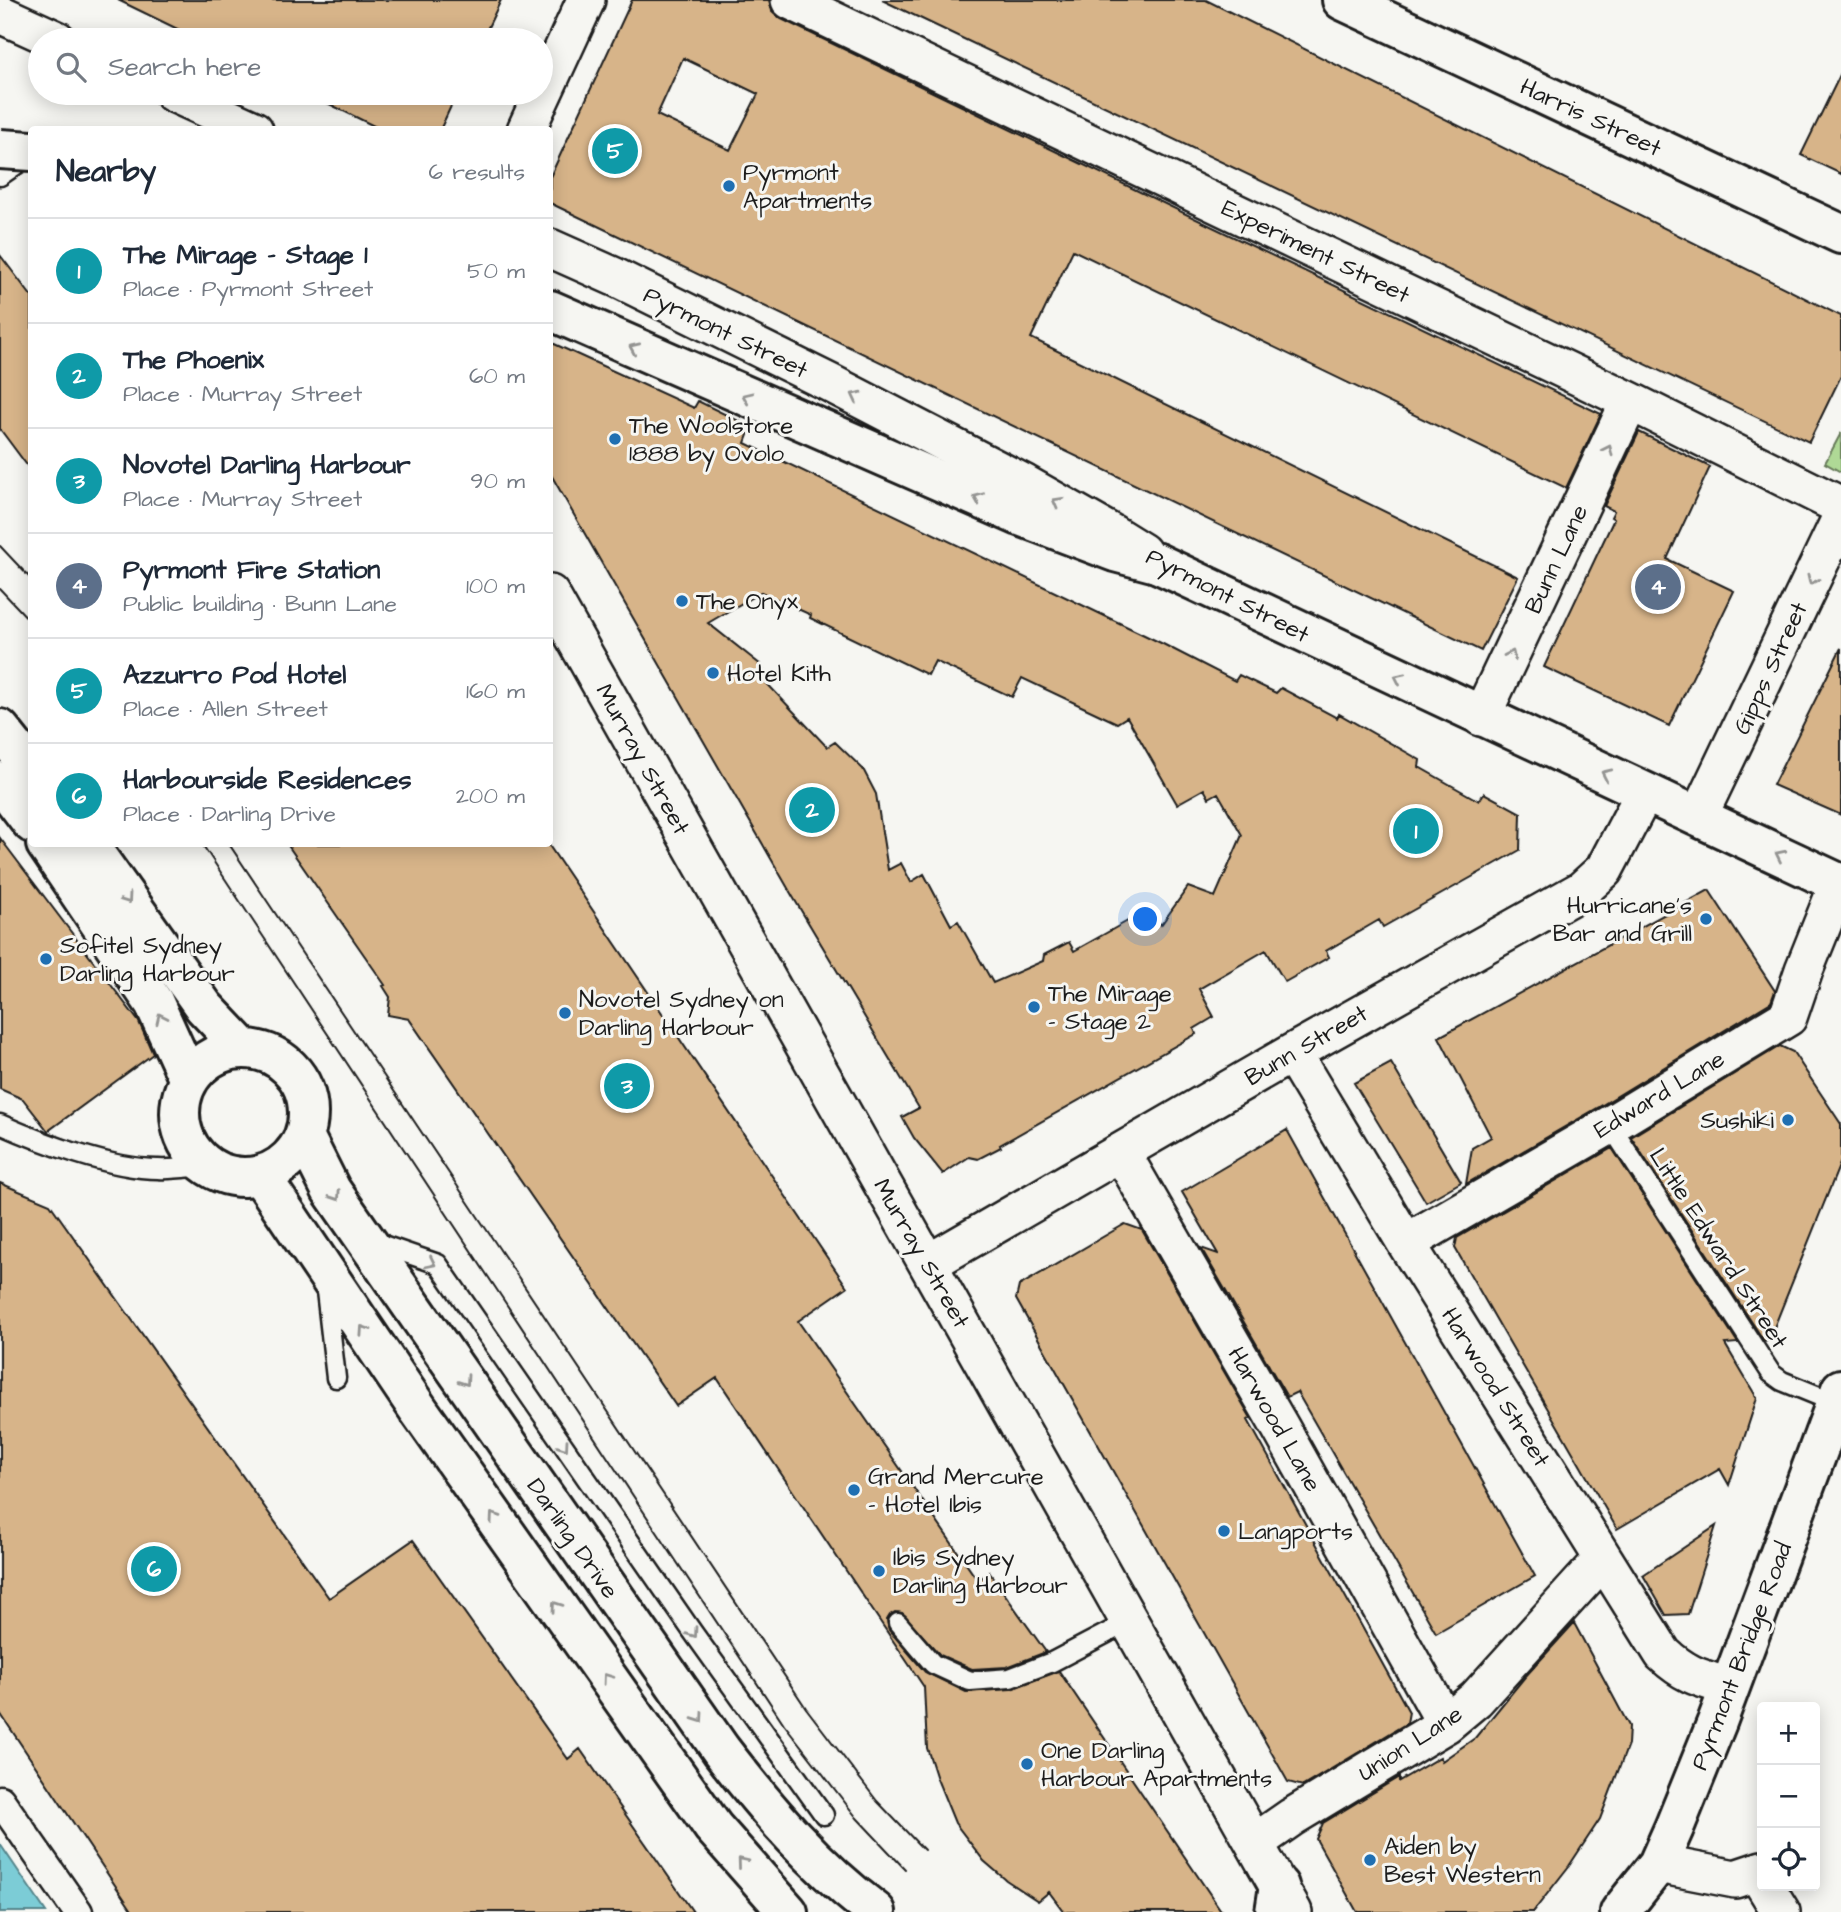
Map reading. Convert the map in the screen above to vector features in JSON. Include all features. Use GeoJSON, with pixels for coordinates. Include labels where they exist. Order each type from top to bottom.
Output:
{"type":"FeatureCollection","features":[{"type":"Feature","properties":{"kind":"main road","name":"Harris Street"},"geometry":{"type":"LineString","coordinates":[[1342,0],[1841,234]]}},
{"type":"Feature","properties":{"kind":"main road"},"geometry":{"type":"LineString","coordinates":[[0,148],[28,153]]}},
{"type":"Feature","properties":{"kind":"main road"},"geometry":{"type":"LineString","coordinates":[[553,311],[1020,516],[1115,552],[1157,563]]}},
{"type":"Feature","properties":{"kind":"main road","name":"Pyrmont Street"},"geometry":{"type":"LineString","coordinates":[[1157,563],[1840,884]]}},
{"type":"Feature","properties":{"kind":"main road"},"geometry":{"type":"LineString","coordinates":[[0,729],[28,764]]}},
{"type":"Feature","properties":{"kind":"main road"},"geometry":{"type":"LineString","coordinates":[[0,781],[28,818]]}},
{"type":"Feature","properties":{"kind":"main road"},"geometry":{"type":"LineString","coordinates":[[48,847],[154,1003],[189,1080]]}},
{"type":"Feature","properties":{"kind":"main road"},"geometry":{"type":"LineString","coordinates":[[90,847],[204,1007],[243,1048]]}},
{"type":"Feature","properties":{"kind":"main road"},"geometry":{"type":"LineString","coordinates":[[243,1048],[264,1051],[282,1061],[298,1076],[306,1094],[309,1115],[304,1136],[294,1154],[279,1167],[260,1175],[242,1177],[223,1174],[207,1166],[193,1152],[184,1135],[180,1117],[182,1098],[189,1080],[203,1063],[222,1053],[243,1048]]}},
{"type":"Feature","properties":{"kind":"main road","name":"Darling Drive"},"geometry":{"type":"LineString","coordinates":[[304,1136],[331,1190],[721,1750],[754,1793],[819,1864],[876,1912]]}},
{"type":"Feature","properties":{"kind":"main road"},"geometry":{"type":"LineString","coordinates":[[260,1175],[418,1409],[713,1827],[788,1912]]}},
{"type":"Feature","properties":{"kind":"main road","name":"Pyrmont Bridge Road"},"geometry":{"type":"LineString","coordinates":[[1620,1912],[1658,1864],[1730,1687],[1839,1396]]}},
{"type":"Feature","properties":{"kind":"street"},"geometry":{"type":"LineString","coordinates":[[553,72],[586,0]]}},
{"type":"Feature","properties":{"kind":"street","name":"Experiment Street"},"geometry":{"type":"LineString","coordinates":[[790,0],[1630,401],[1841,506]]}},
{"type":"Feature","properties":{"kind":"street"},"geometry":{"type":"LineString","coordinates":[[0,14],[31,28]]}},
{"type":"Feature","properties":{"kind":"street"},"geometry":{"type":"LineString","coordinates":[[199,105],[245,126]]}},
{"type":"Feature","properties":{"kind":"street"},"geometry":{"type":"LineString","coordinates":[[528,126],[538,105]]}},
{"type":"Feature","properties":{"kind":"street","name":"Pyrmont Street"},"geometry":{"type":"LineString","coordinates":[[553,249],[806,371],[1013,477],[1113,534],[1157,563]]}},
{"type":"Feature","properties":{"kind":"street","name":"Bunn Lane"},"geometry":{"type":"LineString","coordinates":[[1481,717],[1630,401]]}},
{"type":"Feature","properties":{"kind":"street","name":"Gipps Street"},"geometry":{"type":"LineString","coordinates":[[1698,817],[1841,518]]}},
{"type":"Feature","properties":{"kind":"street","name":"Murray Street"},"geometry":{"type":"LineString","coordinates":[[553,611],[929,1263],[1255,1842],[1282,1903]]}},
{"type":"Feature","properties":{"kind":"street","name":"Bunn Street"},"geometry":{"type":"LineString","coordinates":[[929,1263],[1292,1052],[1582,891],[1604,870],[1645,792]]}},
{"type":"Feature","properties":{"kind":"street","name":"Edward Lane"},"geometry":{"type":"LineString","coordinates":[[1406,1243],[1610,1125],[1788,1017],[1804,970],[1840,884]]}},
{"type":"Feature","properties":{"kind":"street","name":"Harwood Street"},"geometry":{"type":"LineString","coordinates":[[1292,1052],[1406,1243],[1663,1654],[1680,1670],[1690,1675],[1730,1687]]}},
{"type":"Feature","properties":{"kind":"street","name":"Harwood Lane"},"geometry":{"type":"LineString","coordinates":[[1121,1152],[1280,1427],[1446,1724]]}},
{"type":"Feature","properties":{"kind":"street","name":"Union Lane"},"geometry":{"type":"LineString","coordinates":[[1255,1842],[1292,1816],[1446,1724],[1476,1699],[1602,1559]]}},
{"type":"Feature","properties":{"kind":"street"},"geometry":{"type":"LineString","coordinates":[[0,1800],[78,1912]]}},
{"type":"Feature","properties":{"kind":"street"},"geometry":{"type":"LineString","coordinates":[[1658,1864],[1735,1879],[1757,1886]]}},
{"type":"Feature","properties":{"kind":"lane"},"geometry":{"type":"LineString","coordinates":[[0,176],[28,155]]}},
{"type":"Feature","properties":{"kind":"lane"},"geometry":{"type":"LineString","coordinates":[[0,1124],[82,1154],[132,1167],[158,1169],[207,1166]]}},
{"type":"Feature","properties":{"kind":"lane","name":"Little Edward Street"},"geometry":{"type":"LineString","coordinates":[[1610,1125],[1771,1373],[1782,1381],[1839,1396]]}},
{"type":"Feature","properties":{"kind":"lane"},"geometry":{"type":"LineString","coordinates":[[367,1240],[438,1264],[692,1631],[824,1815]]}},
{"type":"Feature","properties":{"kind":"lane"},"geometry":{"type":"LineString","coordinates":[[323,1269],[336,1378]]}},
{"type":"Feature","properties":{"kind":"lane"},"geometry":{"type":"LineString","coordinates":[[898,1623],[933,1664],[970,1681],[1010,1678],[1052,1662],[1130,1621]]}},
{"type":"Feature","properties":{"kind":"green space"},"geometry":{"type":"Polygon","coordinates":[[[1841,433],[1841,472],[1825,463],[1841,433]]]}},
{"type":"Feature","properties":{"kind":"water"},"geometry":{"type":"Polygon","coordinates":[[[0,1844],[46,1912],[0,1912],[0,1844]]]}},
{"type":"Feature","properties":{"kind":"building"},"geometry":{"type":"Polygon","coordinates":[[[118,0],[501,0],[488,28],[175,28],[118,0]]]}},
{"type":"Feature","properties":{"kind":"building"},"geometry":{"type":"Polygon","coordinates":[[[632,0],[769,0],[772,11],[781,19],[1601,414],[1566,488],[1073,250],[1031,338],[1518,577],[1481,651],[553,204],[553,171],[632,0]],[[683,58],[657,115],[730,150],[758,94],[683,58]]]}},
{"type":"Feature","properties":{"kind":"building"},"geometry":{"type":"Polygon","coordinates":[[[882,0],[1206,0],[1841,316],[1841,376],[1809,442],[882,0]]]}},
{"type":"Feature","properties":{"kind":"building"},"geometry":{"type":"Polygon","coordinates":[[[1841,73],[1841,174],[1801,155],[1841,73]]]}},
{"type":"Feature","properties":{"kind":"building"},"geometry":{"type":"Polygon","coordinates":[[[331,105],[451,105],[442,126],[374,126],[331,105]]]}},
{"type":"Feature","properties":{"kind":"building"},"geometry":{"type":"Polygon","coordinates":[[[0,255],[28,292],[28,467],[0,429],[0,255]]]}},
{"type":"Feature","properties":{"kind":"building"},"geometry":{"type":"Polygon","coordinates":[[[553,343],[694,408],[698,401],[751,427],[745,443],[1235,681],[1239,675],[1276,693],[1281,688],[1337,718],[1339,714],[1420,760],[1419,767],[1479,801],[1484,793],[1521,813],[1520,850],[1383,927],[1379,920],[1326,951],[1329,957],[1285,982],[1266,950],[1199,989],[1214,1017],[1194,1029],[1196,1034],[1000,1145],[1001,1147],[978,1159],[969,1157],[943,1174],[914,1138],[902,1117],[919,1108],[793,897],[553,478],[553,343]],[[761,592],[708,623],[761,665],[759,666],[765,672],[759,675],[827,747],[835,742],[863,769],[876,794],[888,870],[901,863],[911,882],[924,874],[951,925],[958,921],[993,983],[1043,961],[1044,955],[1069,942],[1074,951],[1151,908],[1161,925],[1188,887],[1215,897],[1242,835],[1218,793],[1209,798],[1204,789],[1177,804],[1127,717],[1117,723],[1022,678],[1012,697],[935,661],[928,675],[810,618],[811,615],[761,592]]]}},
{"type":"Feature","properties":{"kind":"building"},"geometry":{"type":"Polygon","coordinates":[[[1639,432],[1710,467],[1667,559],[1734,591],[1669,726],[1544,667],[1614,519],[1611,517],[1614,511],[1604,506],[1639,432]]]}},
{"type":"Feature","properties":{"kind":"building"},"geometry":{"type":"Polygon","coordinates":[[[1841,648],[1841,815],[1773,785],[1841,648]]]}},
{"type":"Feature","properties":{"kind":"building","name":"Sofitel Sydney Darling Harbour"},"geometry":{"type":"Polygon","coordinates":[[[0,838],[139,1022],[153,1054],[48,1131],[23,1099],[0,1089],[0,838]]]}},
{"type":"Feature","properties":{"kind":"building"},"geometry":{"type":"Polygon","coordinates":[[[289,847],[550,847],[847,1287],[798,1321],[978,1581],[989,1572],[1046,1652],[1007,1667],[972,1669],[940,1655],[902,1613],[895,1612],[890,1615],[887,1620],[889,1630],[925,1672],[966,1692],[1011,1689],[1059,1671],[1222,1912],[1064,1912],[1049,1892],[1038,1901],[1006,1880],[984,1861],[955,1823],[937,1779],[927,1748],[924,1687],[717,1378],[676,1406],[409,1019],[388,1015],[390,997],[383,986],[385,985],[289,847]]]}},
{"type":"Feature","properties":{"kind":"building"},"geometry":{"type":"Polygon","coordinates":[[[1709,890],[1775,991],[1771,1002],[1466,1184],[1472,1148],[1491,1137],[1439,1037],[1709,890]]]}},
{"type":"Feature","properties":{"kind":"building"},"geometry":{"type":"Polygon","coordinates":[[[1780,1046],[1793,1052],[1841,1124],[1841,1161],[1769,1340],[1764,1341],[1631,1137],[1780,1046]]]}},
{"type":"Feature","properties":{"kind":"building"},"geometry":{"type":"Polygon","coordinates":[[[1391,1063],[1461,1182],[1426,1202],[1354,1083],[1391,1063]]]}},
{"type":"Feature","properties":{"kind":"building"},"geometry":{"type":"Polygon","coordinates":[[[1287,1130],[1535,1576],[1436,1633],[1297,1392],[1287,1397],[1201,1248],[1218,1254],[1182,1192],[1287,1130]]]}},
{"type":"Feature","properties":{"kind":"building"},"geometry":{"type":"Polygon","coordinates":[[[1612,1148],[1738,1343],[1725,1344],[1757,1398],[1729,1485],[1720,1469],[1617,1529],[1455,1248],[1457,1238],[1612,1148]]]}},
{"type":"Feature","properties":{"kind":"building"},"geometry":{"type":"Polygon","coordinates":[[[0,1183],[50,1204],[329,1598],[413,1540],[568,1759],[580,1749],[693,1912],[133,1912],[0,1713],[0,1183]]]}},
{"type":"Feature","properties":{"kind":"building"},"geometry":{"type":"Polygon","coordinates":[[[1125,1224],[1142,1230],[1251,1418],[1248,1420],[1409,1712],[1407,1723],[1303,1786],[1288,1782],[1016,1299],[1019,1286],[1125,1224]]]}},
{"type":"Feature","properties":{"kind":"building"},"geometry":{"type":"Polygon","coordinates":[[[1716,1526],[1688,1614],[1666,1615],[1643,1575],[1716,1526]]]}},
{"type":"Feature","properties":{"kind":"building"},"geometry":{"type":"Polygon","coordinates":[[[1574,1623],[1629,1726],[1628,1745],[1600,1819],[1569,1866],[1533,1912],[1357,1912],[1316,1839],[1323,1823],[1399,1777],[1399,1781],[1440,1757],[1442,1761],[1475,1738],[1574,1623]]]}},
{"type":"Feature","properties":{"kind":"tram line"},"geometry":{"type":"LineString","coordinates":[[0,546],[28,576]]}},
{"type":"Feature","properties":{"kind":"tram line"},"geometry":{"type":"LineString","coordinates":[[0,589],[28,619]]}},
{"type":"Feature","properties":{"kind":"tram line"},"geometry":{"type":"LineString","coordinates":[[204,847],[784,1724],[857,1818],[905,1869]]}},
{"type":"Feature","properties":{"kind":"tram line"},"geometry":{"type":"LineString","coordinates":[[231,847],[806,1708],[877,1801],[924,1850]]}},
{"type":"Feature","properties":{"kind":"place","name":"Azzurro Pod Hotel"},"geometry":{"type":"Point","coordinates":[615,151]}},
{"type":"Feature","properties":{"kind":"place","name":"Pyrmont Apartments"},"geometry":{"type":"Point","coordinates":[729,186]}},
{"type":"Feature","properties":{"kind":"place","name":"The Woolstore 1888 by Ovolo"},"geometry":{"type":"Point","coordinates":[615,439]}},
{"type":"Feature","properties":{"kind":"place","name":"Pyrmont Fire Station"},"geometry":{"type":"Point","coordinates":[1658,587]}},
{"type":"Feature","properties":{"kind":"place","name":"The Onyx"},"geometry":{"type":"Point","coordinates":[682,601]}},
{"type":"Feature","properties":{"kind":"place","name":"Hotel Kith"},"geometry":{"type":"Point","coordinates":[713,673]}},
{"type":"Feature","properties":{"kind":"place","name":"The Phoenix"},"geometry":{"type":"Point","coordinates":[812,810]}},
{"type":"Feature","properties":{"kind":"place","name":"The Mirage - Stage 1"},"geometry":{"type":"Point","coordinates":[1416,831]}},
{"type":"Feature","properties":{"kind":"place","name":"Hurricane's Bar and Grill"},"geometry":{"type":"Point","coordinates":[1706,919]}},
{"type":"Feature","properties":{"kind":"place","name":"Sofitel Sydney Darling Harbour"},"geometry":{"type":"Point","coordinates":[46,959]}},
{"type":"Feature","properties":{"kind":"place","name":"The Mirage - Stage 2"},"geometry":{"type":"Point","coordinates":[1034,1007]}},
{"type":"Feature","properties":{"kind":"place","name":"Novotel Sydney on Darling Harbour"},"geometry":{"type":"Point","coordinates":[565,1013]}},
{"type":"Feature","properties":{"kind":"place","name":"Novotel Darling Harbour"},"geometry":{"type":"Point","coordinates":[627,1086]}},
{"type":"Feature","properties":{"kind":"place","name":"Sushiki"},"geometry":{"type":"Point","coordinates":[1788,1120]}},
{"type":"Feature","properties":{"kind":"place","name":"Grand Mercure - Hotel Ibis"},"geometry":{"type":"Point","coordinates":[854,1490]}},
{"type":"Feature","properties":{"kind":"place","name":"Langports"},"geometry":{"type":"Point","coordinates":[1224,1531]}},
{"type":"Feature","properties":{"kind":"place","name":"Harbourside Residences"},"geometry":{"type":"Point","coordinates":[154,1569]}},
{"type":"Feature","properties":{"kind":"place","name":"Ibis Sydney Darling Harbour"},"geometry":{"type":"Point","coordinates":[879,1571]}},
{"type":"Feature","properties":{"kind":"place","name":"One Darling Harbour Apartments"},"geometry":{"type":"Point","coordinates":[1027,1764]}},
{"type":"Feature","properties":{"kind":"place","name":"Aiden by Best Western"},"geometry":{"type":"Point","coordinates":[1370,1860]}}]}
